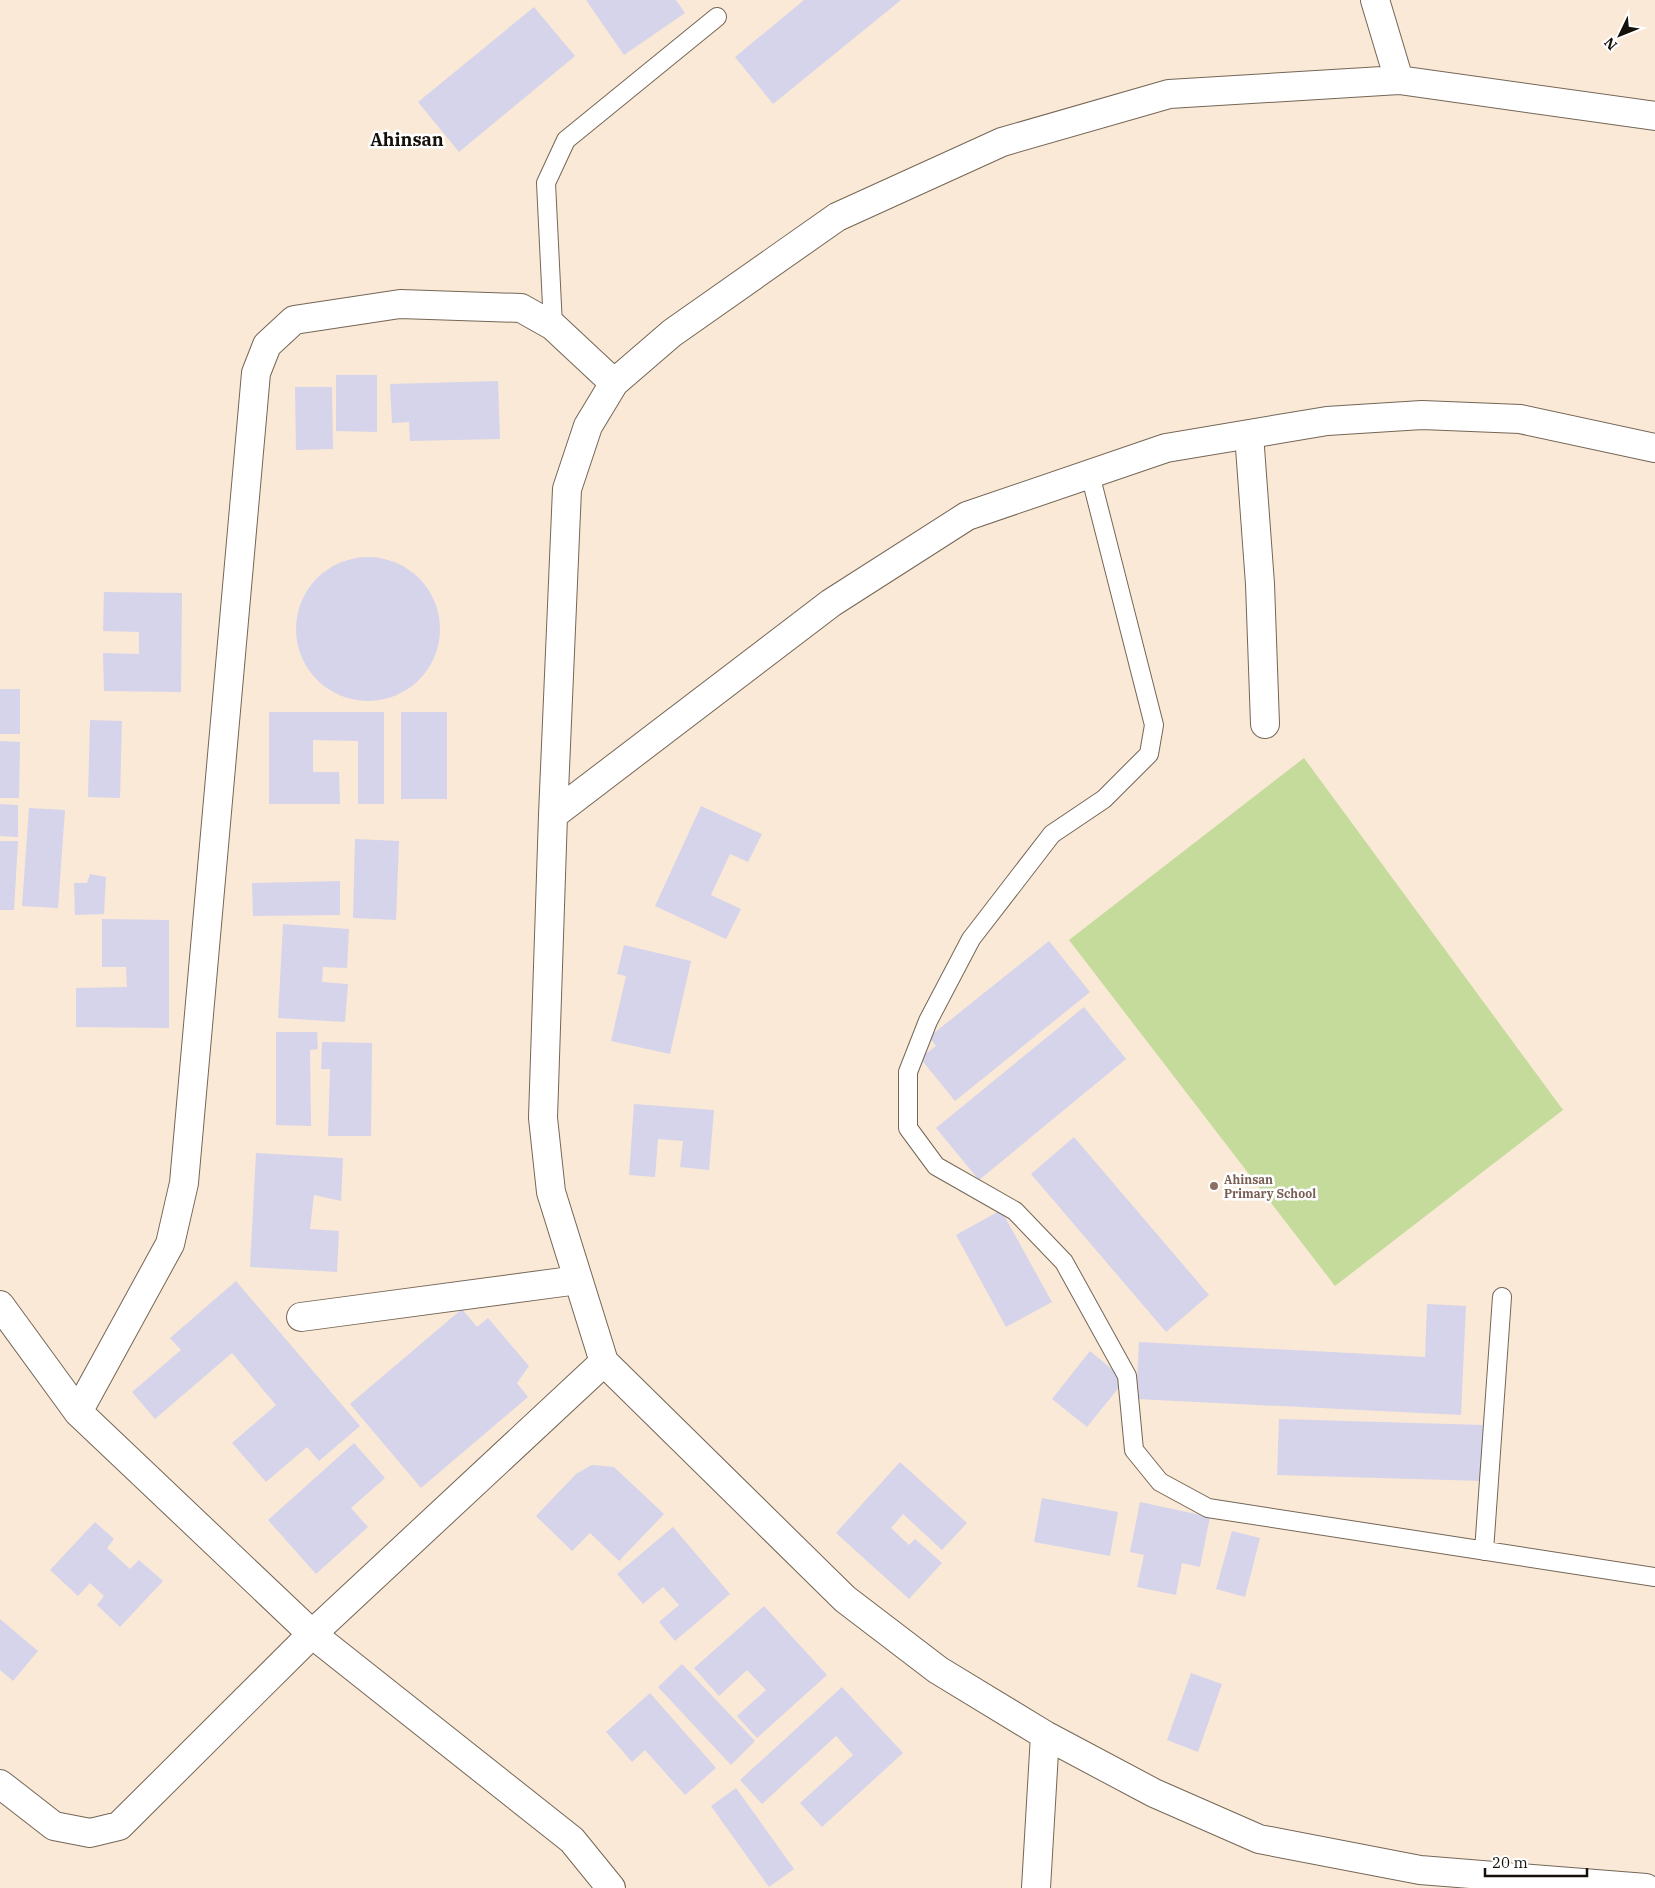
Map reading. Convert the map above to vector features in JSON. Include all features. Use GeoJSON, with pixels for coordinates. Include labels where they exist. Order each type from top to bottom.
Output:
{"type":"FeatureCollection","features":[{"type":"Feature","properties":{"kind":"street"},"geometry":{"type":"LineString","coordinates":[[1375,0],[1399,80]]}},
{"type":"Feature","properties":{"kind":"street"},"geometry":{"type":"LineString","coordinates":[[1646,1888],[1419,1879],[1259,1839],[1154,1793],[1045,1735],[938,1670],[845,1599],[604,1362],[551,1192],[543,1118],[553,815],[567,489],[588,426],[614,384],[672,333],[837,217],[1002,142],[1169,94],[1399,80],[1655,116]]}},
{"type":"Feature","properties":{"kind":"street"},"geometry":{"type":"LineString","coordinates":[[78,1412],[170,1244],[184,1183],[256,373],[267,345],[294,320],[400,304],[521,308],[553,326],[614,384]]}},
{"type":"Feature","properties":{"kind":"street"},"geometry":{"type":"LineString","coordinates":[[553,815],[831,603],[967,516],[1166,448],[1327,421],[1422,415],[1520,419],[1655,448]]}},
{"type":"Feature","properties":{"kind":"street"},"geometry":{"type":"LineString","coordinates":[[1249,434],[1260,584],[1265,724]]}},
{"type":"Feature","properties":{"kind":"street"},"geometry":{"type":"LineString","coordinates":[[301,1318],[578,1280]]}},
{"type":"Feature","properties":{"kind":"street"},"geometry":{"type":"LineString","coordinates":[[0,1305],[78,1412],[312,1634],[572,1840],[611,1888]]}},
{"type":"Feature","properties":{"kind":"street"},"geometry":{"type":"LineString","coordinates":[[0,1784],[54,1826],[90,1833],[119,1826],[312,1634],[604,1362]]}},
{"type":"Feature","properties":{"kind":"street"},"geometry":{"type":"LineString","coordinates":[[1036,1888],[1045,1735]]}},
{"type":"Feature","properties":{"kind":"lane"},"geometry":{"type":"LineString","coordinates":[[553,326],[546,183],[566,140],[717,17]]}},
{"type":"Feature","properties":{"kind":"lane"},"geometry":{"type":"LineString","coordinates":[[1090,474],[1154,725],[1149,754],[1104,799],[1052,834],[971,939],[928,1021],[908,1072],[908,1128],[936,1166],[1015,1211],[1064,1262],[1126,1376],[1134,1450],[1160,1482],[1208,1508],[1655,1577]]}},
{"type":"Feature","properties":{"kind":"lane"},"geometry":{"type":"LineString","coordinates":[[1484,1551],[1502,1297]]}},
{"type":"Feature","properties":{"kind":"green space"},"geometry":{"type":"Polygon","coordinates":[[[1304,758],[1563,1110],[1335,1286],[1069,940],[1304,758]]]}},
{"type":"Feature","properties":{"kind":"building"},"geometry":{"type":"Polygon","coordinates":[[[586,0],[676,0],[685,13],[624,55],[586,0]]]}},
{"type":"Feature","properties":{"kind":"building"},"geometry":{"type":"Polygon","coordinates":[[[804,0],[901,0],[773,104],[735,57],[804,0]]]}},
{"type":"Feature","properties":{"kind":"building"},"geometry":{"type":"Polygon","coordinates":[[[534,7],[575,56],[459,152],[418,102],[534,7]]]}},
{"type":"Feature","properties":{"kind":"building"},"geometry":{"type":"Polygon","coordinates":[[[336,375],[377,375],[377,432],[336,431],[336,375]]]}},
{"type":"Feature","properties":{"kind":"building"},"geometry":{"type":"Polygon","coordinates":[[[498,381],[500,439],[410,441],[409,422],[392,423],[390,384],[498,381]]]}},
{"type":"Feature","properties":{"kind":"building"},"geometry":{"type":"Polygon","coordinates":[[[295,387],[332,387],[333,449],[296,450],[295,387]]]}},
{"type":"Feature","properties":{"kind":"building"},"geometry":{"type":"Polygon","coordinates":[[[368,557],[395,563],[408,569],[419,578],[428,589],[434,602],[440,629],[434,656],[428,669],[419,680],[408,689],[395,695],[368,701],[341,695],[328,689],[317,680],[308,669],[302,656],[296,629],[302,602],[308,589],[317,578],[328,569],[341,563],[368,557]]]}},
{"type":"Feature","properties":{"kind":"building"},"geometry":{"type":"Polygon","coordinates":[[[104,592],[182,593],[181,692],[104,691],[103,653],[139,654],[139,632],[103,631],[104,592]]]}},
{"type":"Feature","properties":{"kind":"building"},"geometry":{"type":"Polygon","coordinates":[[[0,689],[20,689],[20,734],[0,734],[0,689]]]}},
{"type":"Feature","properties":{"kind":"building"},"geometry":{"type":"Polygon","coordinates":[[[269,712],[384,712],[384,804],[358,804],[358,741],[313,740],[313,772],[339,772],[340,804],[269,804],[269,712]]]}},
{"type":"Feature","properties":{"kind":"building"},"geometry":{"type":"Polygon","coordinates":[[[401,712],[447,712],[447,799],[401,799],[401,712]]]}},
{"type":"Feature","properties":{"kind":"building"},"geometry":{"type":"Polygon","coordinates":[[[90,720],[122,721],[120,798],[88,797],[90,720]]]}},
{"type":"Feature","properties":{"kind":"building"},"geometry":{"type":"Polygon","coordinates":[[[0,741],[20,742],[19,798],[0,798],[0,741]]]}},
{"type":"Feature","properties":{"kind":"building"},"geometry":{"type":"Polygon","coordinates":[[[0,804],[18,805],[18,837],[0,836],[0,804]]]}},
{"type":"Feature","properties":{"kind":"building"},"geometry":{"type":"Polygon","coordinates":[[[701,806],[762,834],[748,862],[730,854],[711,895],[741,909],[726,939],[655,906],[701,806]]]}},
{"type":"Feature","properties":{"kind":"building"},"geometry":{"type":"Polygon","coordinates":[[[29,808],[65,810],[58,908],[22,906],[29,808]]]}},
{"type":"Feature","properties":{"kind":"building"},"geometry":{"type":"Polygon","coordinates":[[[355,839],[399,841],[396,920],[353,918],[355,839]]]}},
{"type":"Feature","properties":{"kind":"building"},"geometry":{"type":"Polygon","coordinates":[[[0,841],[18,841],[14,910],[0,910],[0,841]]]}},
{"type":"Feature","properties":{"kind":"building"},"geometry":{"type":"Polygon","coordinates":[[[90,874],[106,877],[104,914],[75,915],[74,883],[87,883],[90,874]]]}},
{"type":"Feature","properties":{"kind":"building"},"geometry":{"type":"Polygon","coordinates":[[[340,881],[340,915],[253,916],[252,883],[340,881]]]}},
{"type":"Feature","properties":{"kind":"building"},"geometry":{"type":"Polygon","coordinates":[[[102,919],[169,920],[169,1028],[76,1027],[76,988],[127,987],[126,967],[102,967],[102,919]]]}},
{"type":"Feature","properties":{"kind":"building"},"geometry":{"type":"Polygon","coordinates":[[[283,924],[349,929],[347,968],[323,967],[322,982],[348,984],[345,1022],[278,1018],[283,924]]]}},
{"type":"Feature","properties":{"kind":"building"},"geometry":{"type":"Polygon","coordinates":[[[1049,941],[1090,992],[955,1101],[920,1058],[936,1046],[929,1037],[1049,941]]]}},
{"type":"Feature","properties":{"kind":"building"},"geometry":{"type":"Polygon","coordinates":[[[624,945],[691,961],[670,1054],[611,1041],[626,976],[617,974],[624,945]]]}},
{"type":"Feature","properties":{"kind":"building"},"geometry":{"type":"Polygon","coordinates":[[[1084,1007],[1126,1059],[979,1180],[936,1128],[1084,1007]]]}},
{"type":"Feature","properties":{"kind":"building"},"geometry":{"type":"Polygon","coordinates":[[[276,1032],[317,1032],[318,1049],[310,1050],[311,1126],[276,1125],[276,1032]]]}},
{"type":"Feature","properties":{"kind":"building"},"geometry":{"type":"Polygon","coordinates":[[[322,1042],[372,1043],[371,1136],[328,1136],[330,1069],[321,1069],[322,1042]]]}},
{"type":"Feature","properties":{"kind":"building"},"geometry":{"type":"Polygon","coordinates":[[[634,1104],[714,1110],[709,1170],[680,1167],[683,1141],[658,1139],[655,1177],[629,1175],[634,1104]]]}},
{"type":"Feature","properties":{"kind":"building"},"geometry":{"type":"Polygon","coordinates":[[[1074,1137],[1209,1295],[1166,1332],[1031,1174],[1074,1137]]]}},
{"type":"Feature","properties":{"kind":"building"},"geometry":{"type":"Polygon","coordinates":[[[256,1153],[343,1158],[341,1201],[314,1195],[310,1229],[339,1231],[337,1272],[250,1267],[256,1153]]]}},
{"type":"Feature","properties":{"kind":"building"},"geometry":{"type":"Polygon","coordinates":[[[1001,1210],[1052,1302],[1006,1327],[956,1235],[1001,1210]]]}},
{"type":"Feature","properties":{"kind":"building"},"geometry":{"type":"Polygon","coordinates":[[[236,1281],[360,1426],[319,1461],[307,1447],[266,1482],[232,1443],[276,1405],[232,1353],[155,1419],[132,1392],[181,1350],[170,1338],[236,1281]]]}},
{"type":"Feature","properties":{"kind":"building"},"geometry":{"type":"Polygon","coordinates":[[[1427,1304],[1466,1306],[1461,1415],[1136,1399],[1139,1342],[1425,1357],[1427,1304]]]}},
{"type":"Feature","properties":{"kind":"building"},"geometry":{"type":"Polygon","coordinates":[[[462,1309],[477,1327],[488,1318],[529,1366],[517,1383],[528,1397],[421,1488],[350,1404],[462,1309]]]}},
{"type":"Feature","properties":{"kind":"building"},"geometry":{"type":"Polygon","coordinates":[[[1090,1351],[1125,1380],[1087,1427],[1052,1399],[1090,1351]]]}},
{"type":"Feature","properties":{"kind":"building"},"geometry":{"type":"Polygon","coordinates":[[[1279,1419],[1484,1425],[1483,1481],[1277,1475],[1279,1419]]]}},
{"type":"Feature","properties":{"kind":"building"},"geometry":{"type":"Polygon","coordinates":[[[354,1443],[385,1478],[351,1508],[368,1527],[316,1574],[268,1520],[354,1443]]]}},
{"type":"Feature","properties":{"kind":"building"},"geometry":{"type":"Polygon","coordinates":[[[900,1462],[967,1523],[942,1550],[903,1514],[891,1528],[909,1545],[915,1539],[942,1563],[909,1599],[836,1533],[900,1462]]]}},
{"type":"Feature","properties":{"kind":"building"},"geometry":{"type":"Polygon","coordinates":[[[592,1465],[614,1467],[664,1514],[619,1561],[590,1533],[572,1551],[536,1516],[576,1474],[592,1465]]]}},
{"type":"Feature","properties":{"kind":"building"},"geometry":{"type":"Polygon","coordinates":[[[1042,1498],[1118,1512],[1110,1556],[1034,1542],[1042,1498]]]}},
{"type":"Feature","properties":{"kind":"building"},"geometry":{"type":"Polygon","coordinates":[[[1140,1502],[1210,1517],[1200,1567],[1182,1563],[1176,1595],[1137,1587],[1144,1555],[1130,1552],[1140,1502]]]}},
{"type":"Feature","properties":{"kind":"building"},"geometry":{"type":"Polygon","coordinates":[[[95,1522],[114,1539],[107,1548],[130,1569],[139,1560],[163,1581],[120,1627],[97,1605],[104,1596],[90,1583],[78,1596],[50,1570],[95,1522]]]}},
{"type":"Feature","properties":{"kind":"building"},"geometry":{"type":"Polygon","coordinates":[[[673,1527],[730,1594],[675,1641],[659,1622],[679,1605],[663,1587],[643,1604],[617,1574],[673,1527]]]}},
{"type":"Feature","properties":{"kind":"building"},"geometry":{"type":"Polygon","coordinates":[[[1232,1531],[1260,1538],[1245,1597],[1216,1589],[1232,1531]]]}},
{"type":"Feature","properties":{"kind":"building"},"geometry":{"type":"Polygon","coordinates":[[[764,1606],[827,1675],[757,1738],[737,1716],[766,1690],[747,1670],[719,1696],[694,1668],[764,1606]]]}},
{"type":"Feature","properties":{"kind":"building"},"geometry":{"type":"Polygon","coordinates":[[[0,1619],[38,1651],[13,1681],[0,1670],[0,1619]]]}},
{"type":"Feature","properties":{"kind":"building"},"geometry":{"type":"Polygon","coordinates":[[[682,1664],[755,1741],[731,1765],[658,1687],[682,1664]]]}},
{"type":"Feature","properties":{"kind":"building"},"geometry":{"type":"Polygon","coordinates":[[[1191,1673],[1222,1684],[1198,1752],[1167,1740],[1191,1673]]]}},
{"type":"Feature","properties":{"kind":"building"},"geometry":{"type":"Polygon","coordinates":[[[842,1687],[903,1753],[822,1827],[800,1803],[853,1755],[836,1736],[762,1804],[740,1780],[842,1687]]]}},
{"type":"Feature","properties":{"kind":"building"},"geometry":{"type":"Polygon","coordinates":[[[650,1693],[716,1768],[685,1795],[645,1750],[632,1762],[606,1732],[650,1693]]]}},
{"type":"Feature","properties":{"kind":"building"},"geometry":{"type":"Polygon","coordinates":[[[736,1788],[794,1869],[769,1887],[711,1806],[736,1788]]]}},
{"type":"Feature","properties":{"kind":"place","name":"Ahinsan Primary School"},"geometry":{"type":"Point","coordinates":[1214,1186]}},
{"type":"Feature","properties":{"kind":"district","name":"Ahinsan"},"geometry":{"type":"Point","coordinates":[407,139]}}]}
